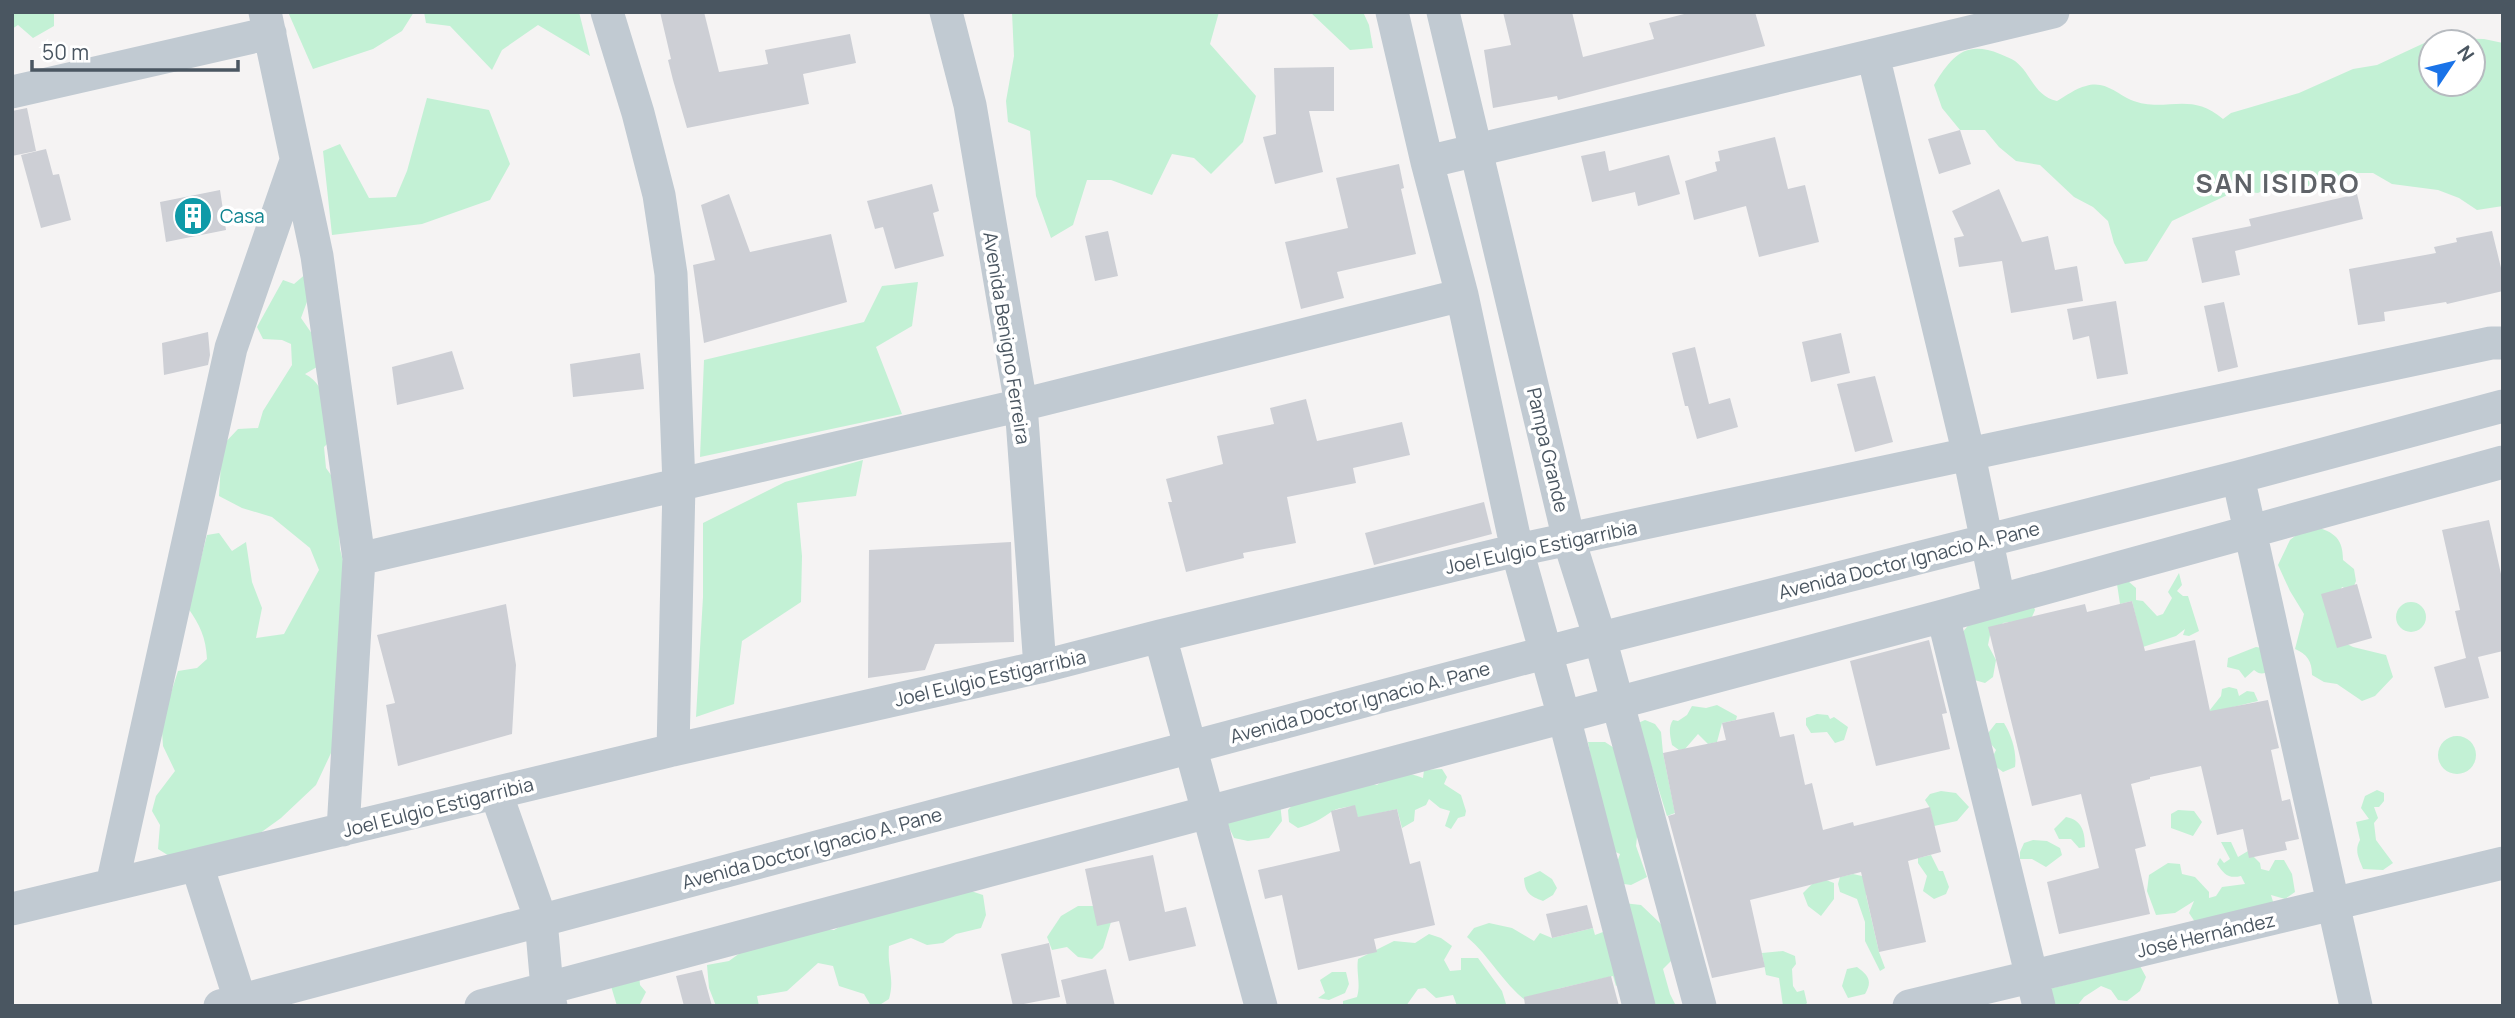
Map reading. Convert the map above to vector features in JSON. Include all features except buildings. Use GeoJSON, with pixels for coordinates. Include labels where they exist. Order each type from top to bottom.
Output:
{"type":"FeatureCollection","features":[{"type":"Feature","properties":{"kind":"street"},"geometry":{"type":"LineString","coordinates":[[607,12],[638,113],[659,195],[671,274],[679,485],[673,750]]}},
{"type":"Feature","properties":{"kind":"street","name":"Avenida Benigno Ferreira"},"geometry":{"type":"LineString","coordinates":[[946,12],[970,105],[1021,404],[1040,667]]}},
{"type":"Feature","properties":{"kind":"street"},"geometry":{"type":"LineString","coordinates":[[1392,12],[1462,295],[1517,550],[1564,717],[1639,1006]]}},
{"type":"Feature","properties":{"kind":"street","name":"Pampa Grande"},"geometry":{"type":"LineString","coordinates":[[1443,12],[1569,540],[1600,638],[1700,1006]]}},
{"type":"Feature","properties":{"kind":"street"},"geometry":{"type":"LineString","coordinates":[[1427,162],[2053,12]]}},
{"type":"Feature","properties":{"kind":"street"},"geometry":{"type":"LineString","coordinates":[[12,92],[267,23],[317,256],[359,559],[344,830]]}},
{"type":"Feature","properties":{"kind":"street"},"geometry":{"type":"LineString","coordinates":[[1873,55],[1969,455],[1998,600]]}},
{"type":"Feature","properties":{"kind":"street"},"geometry":{"type":"LineString","coordinates":[[112,885],[231,348],[296,161]]}},
{"type":"Feature","properties":{"kind":"street"},"geometry":{"type":"LineString","coordinates":[[359,559],[1021,404],[1462,295]]}},
{"type":"Feature","properties":{"kind":"street","name":"Joel Eulgio Estigarribia"},"geometry":{"type":"LineString","coordinates":[[12,909],[673,750],[1040,667],[1517,550],[2491,343],[2503,343]]}},
{"type":"Feature","properties":{"kind":"street","name":"Avenida Doctor Ignacio A. Pane"},"geometry":{"type":"LineString","coordinates":[[234,1004],[1545,652],[2238,477],[2503,407]]}},
{"type":"Feature","properties":{"kind":"street"},"geometry":{"type":"LineString","coordinates":[[481,1006],[549,997],[1209,811],[1943,616],[2503,461]]}},
{"type":"Feature","properties":{"kind":"street"},"geometry":{"type":"LineString","coordinates":[[2238,477],[2252,530],[2356,1006]]}},
{"type":"Feature","properties":{"kind":"street"},"geometry":{"type":"LineString","coordinates":[[1943,616],[2035,991]]}},
{"type":"Feature","properties":{"kind":"street"},"geometry":{"type":"LineString","coordinates":[[1160,636],[1261,1006]]}},
{"type":"Feature","properties":{"kind":"street"},"geometry":{"type":"LineString","coordinates":[[496,793],[541,920],[549,997]]}},
{"type":"Feature","properties":{"kind":"street","name":"José Hernández"},"geometry":{"type":"LineString","coordinates":[[1909,1006],[2035,991],[2334,904],[2503,863]]}},
{"type":"Feature","properties":{"kind":"street"},"geometry":{"type":"LineString","coordinates":[[197,865],[234,1004]]}},
{"type":"Feature","properties":{"kind":"green space"},"geometry":{"type":"Polygon","coordinates":[[[12,12],[54,12],[54,26],[33,38],[18,25],[12,29],[12,12]]]}},
{"type":"Feature","properties":{"kind":"green space"},"geometry":{"type":"Polygon","coordinates":[[[288,12],[414,12],[402,31],[373,49],[313,69],[288,12]]]}},
{"type":"Feature","properties":{"kind":"green space"},"geometry":{"type":"Polygon","coordinates":[[[424,12],[579,12],[590,56],[538,25],[502,50],[492,70],[450,26],[426,23],[424,12]]]}},
{"type":"Feature","properties":{"kind":"green space"},"geometry":{"type":"Polygon","coordinates":[[[1012,12],[1219,12],[1210,44],[1256,96],[1243,142],[1211,174],[1194,158],[1172,154],[1152,195],[1111,180],[1087,180],[1073,225],[1051,238],[1036,196],[1030,131],[1008,122],[1006,101],[1014,56],[1012,12]]]}},
{"type":"Feature","properties":{"kind":"green space"},"geometry":{"type":"Polygon","coordinates":[[[1310,12],[1363,12],[1369,25],[1373,48],[1350,50],[1310,12]]]}},
{"type":"Feature","properties":{"kind":"green space"},"geometry":{"type":"Polygon","coordinates":[[[2487,40],[2503,43],[2503,206],[2477,210],[2459,198],[2438,190],[2392,184],[2373,173],[2350,173],[2306,187],[2278,183],[2258,193],[2236,191],[2172,221],[2147,261],[2125,264],[2114,243],[2108,221],[2093,207],[2074,197],[2040,165],[2016,161],[1999,147],[1985,130],[1960,130],[1942,108],[1934,85],[1947,66],[1961,53],[1977,49],[1988,50],[2013,60],[2043,94],[2057,101],[2082,87],[2099,85],[2143,104],[2199,106],[2211,110],[2223,119],[2231,113],[2299,93],[2353,69],[2377,65],[2417,46],[2417,98],[2487,98],[2487,40]]]}},
{"type":"Feature","properties":{"kind":"green space"},"geometry":{"type":"Polygon","coordinates":[[[427,98],[489,110],[510,164],[490,200],[422,224],[332,235],[323,151],[340,144],[369,198],[396,197],[407,171],[427,98]]]}},
{"type":"Feature","properties":{"kind":"green space"},"geometry":{"type":"Polygon","coordinates":[[[308,272],[308,299],[301,318],[317,341],[322,364],[305,374],[319,386],[328,412],[331,440],[324,447],[326,468],[336,482],[340,549],[356,613],[339,736],[316,785],[281,818],[249,841],[174,859],[158,849],[160,825],[152,811],[156,796],[175,771],[163,746],[161,716],[178,671],[197,668],[207,659],[202,632],[188,608],[207,535],[219,533],[232,551],[246,542],[252,582],[262,608],[256,638],[284,634],[319,570],[310,548],[272,517],[242,508],[219,496],[222,446],[238,429],[258,428],[263,411],[292,365],[291,344],[282,340],[263,339],[257,327],[283,280],[294,284],[308,272]]]}},
{"type":"Feature","properties":{"kind":"green space"},"geometry":{"type":"Polygon","coordinates":[[[918,282],[912,326],[876,347],[902,414],[700,457],[704,360],[864,322],[882,286],[918,282]]]}},
{"type":"Feature","properties":{"kind":"green space"},"geometry":{"type":"Polygon","coordinates":[[[863,460],[856,496],[797,503],[802,556],[801,602],[742,641],[734,704],[696,717],[703,597],[703,523],[785,482],[863,460]]]}},
{"type":"Feature","properties":{"kind":"green space"},"geometry":{"type":"Polygon","coordinates":[[[2309,525],[2334,535],[2341,545],[2343,560],[2354,569],[2356,581],[2352,591],[2342,587],[2336,598],[2337,639],[2353,647],[2386,655],[2393,677],[2375,696],[2362,701],[2337,684],[2324,682],[2312,675],[2308,659],[2295,649],[2304,614],[2278,565],[2290,540],[2309,525]]]}},
{"type":"Feature","properties":{"kind":"green space"},"geometry":{"type":"Polygon","coordinates":[[[2179,573],[2182,585],[2177,591],[2188,596],[2199,631],[2189,636],[2183,635],[2185,629],[2176,636],[2143,647],[2132,601],[2120,604],[2117,584],[2128,581],[2136,588],[2136,600],[2143,601],[2157,616],[2163,614],[2172,598],[2168,592],[2179,573]]]}},
{"type":"Feature","properties":{"kind":"green space"},"geometry":{"type":"Polygon","coordinates":[[[2032,602],[2035,610],[2031,619],[2003,623],[1990,635],[1988,645],[1996,660],[1993,677],[1985,683],[1967,678],[1961,634],[1977,615],[2032,602]]]}},
{"type":"Feature","properties":{"kind":"green space"},"geometry":{"type":"Polygon","coordinates":[[[2411,602],[2422,606],[2426,617],[2422,628],[2411,632],[2400,628],[2396,617],[2400,606],[2411,602]]]}},
{"type":"Feature","properties":{"kind":"green space"},"geometry":{"type":"Polygon","coordinates":[[[2256,647],[2263,648],[2274,668],[2262,673],[2254,670],[2245,678],[2239,670],[2227,667],[2228,658],[2256,647]]]}},
{"type":"Feature","properties":{"kind":"green space"},"geometry":{"type":"Polygon","coordinates":[[[2222,689],[2237,689],[2239,696],[2247,691],[2254,692],[2258,701],[2233,707],[2202,720],[2221,696],[2222,689]]]}},
{"type":"Feature","properties":{"kind":"green space"},"geometry":{"type":"Polygon","coordinates":[[[1717,705],[1737,716],[1736,720],[1722,723],[1717,742],[1708,744],[1698,734],[1685,749],[1679,750],[1672,745],[1670,729],[1673,720],[1678,721],[1687,715],[1692,706],[1706,708],[1717,705]]]}},
{"type":"Feature","properties":{"kind":"green space"},"geometry":{"type":"Polygon","coordinates":[[[1817,714],[1828,715],[1830,719],[1834,717],[1848,727],[1844,740],[1835,743],[1827,732],[1811,733],[1806,725],[1806,718],[1817,714]]]}},
{"type":"Feature","properties":{"kind":"green space"},"geometry":{"type":"Polygon","coordinates":[[[1645,720],[1655,724],[1661,732],[1675,813],[1667,816],[1638,723],[1645,720]]]}},
{"type":"Feature","properties":{"kind":"green space"},"geometry":{"type":"Polygon","coordinates":[[[1996,723],[2004,723],[2015,750],[2015,767],[2003,772],[1995,766],[1992,758],[1996,750],[1985,737],[1996,723]]]}},
{"type":"Feature","properties":{"kind":"green space"},"geometry":{"type":"Polygon","coordinates":[[[2457,736],[2470,742],[2476,755],[2470,768],[2457,774],[2444,768],[2438,755],[2444,742],[2457,736]]]}},
{"type":"Feature","properties":{"kind":"green space"},"geometry":{"type":"Polygon","coordinates":[[[1588,742],[1605,742],[1625,755],[1640,809],[1636,846],[1647,877],[1631,885],[1624,884],[1616,865],[1620,854],[1600,845],[1604,832],[1588,742]]]}},
{"type":"Feature","properties":{"kind":"green space"},"geometry":{"type":"Polygon","coordinates":[[[1442,769],[1447,777],[1444,784],[1461,795],[1466,811],[1465,816],[1458,818],[1451,829],[1445,826],[1450,811],[1440,808],[1429,799],[1426,805],[1415,810],[1414,821],[1402,828],[1397,809],[1358,818],[1354,806],[1336,810],[1316,822],[1298,828],[1289,822],[1288,810],[1295,802],[1363,782],[1377,785],[1398,774],[1423,778],[1424,770],[1442,769]]]}},
{"type":"Feature","properties":{"kind":"green space"},"geometry":{"type":"Polygon","coordinates":[[[2377,790],[2384,793],[2384,801],[2379,807],[2374,807],[2378,818],[2374,823],[2376,840],[2393,863],[2383,870],[2363,869],[2358,855],[2360,840],[2356,822],[2369,819],[2361,808],[2365,796],[2377,790]]]}},
{"type":"Feature","properties":{"kind":"green space"},"geometry":{"type":"Polygon","coordinates":[[[1941,791],[1956,793],[1969,807],[1957,821],[1934,826],[1930,808],[1925,800],[1930,794],[1941,791]]]}},
{"type":"Feature","properties":{"kind":"green space"},"geometry":{"type":"Polygon","coordinates":[[[1280,803],[1282,821],[1269,838],[1248,841],[1234,838],[1226,821],[1280,803]]]}},
{"type":"Feature","properties":{"kind":"green space"},"geometry":{"type":"Polygon","coordinates":[[[2178,810],[2194,811],[2202,822],[2193,836],[2171,828],[2171,814],[2178,810]]]}},
{"type":"Feature","properties":{"kind":"green space"},"geometry":{"type":"Polygon","coordinates":[[[2066,817],[2076,821],[2082,828],[2085,847],[2079,848],[2071,839],[2059,839],[2054,829],[2066,817]]]}},
{"type":"Feature","properties":{"kind":"green space"},"geometry":{"type":"Polygon","coordinates":[[[2033,840],[2047,841],[2060,848],[2062,855],[2046,867],[2032,859],[2020,859],[2024,843],[2033,840]]]}},
{"type":"Feature","properties":{"kind":"green space"},"geometry":{"type":"Polygon","coordinates":[[[2221,842],[2231,842],[2238,857],[2248,851],[2260,863],[2261,869],[2269,871],[2275,860],[2284,860],[2292,874],[2295,892],[2285,899],[2271,895],[2274,905],[2195,922],[2189,913],[2194,901],[2175,913],[2156,915],[2147,891],[2149,875],[2168,863],[2180,864],[2182,874],[2195,877],[2209,892],[2209,898],[2216,896],[2222,887],[2245,884],[2241,876],[2227,875],[2217,864],[2220,858],[2224,863],[2230,859],[2221,842]]]}},
{"type":"Feature","properties":{"kind":"green space"},"geometry":{"type":"Polygon","coordinates":[[[1931,855],[1939,871],[1943,871],[1949,887],[1946,894],[1934,899],[1923,891],[1927,876],[1918,863],[1918,858],[1931,855]]]}},
{"type":"Feature","properties":{"kind":"green space"},"geometry":{"type":"Polygon","coordinates":[[[1540,871],[1552,879],[1557,888],[1553,895],[1543,901],[1529,893],[1524,878],[1540,871]]]}},
{"type":"Feature","properties":{"kind":"green space"},"geometry":{"type":"Polygon","coordinates":[[[1853,874],[1862,876],[1869,887],[1866,895],[1885,968],[1880,971],[1865,941],[1865,922],[1857,899],[1840,892],[1840,877],[1853,874]]]}},
{"type":"Feature","properties":{"kind":"green space"},"geometry":{"type":"Polygon","coordinates":[[[1826,880],[1834,883],[1834,899],[1821,916],[1808,906],[1803,893],[1812,884],[1826,880]]]}},
{"type":"Feature","properties":{"kind":"green space"},"geometry":{"type":"Polygon","coordinates":[[[965,889],[983,895],[986,915],[981,928],[956,934],[943,943],[927,945],[911,938],[889,946],[891,992],[889,999],[878,1006],[871,1006],[864,994],[839,986],[833,966],[818,963],[787,991],[757,996],[759,1006],[716,1006],[709,988],[707,965],[729,961],[740,953],[817,929],[834,930],[854,919],[965,889]]]}},
{"type":"Feature","properties":{"kind":"green space"},"geometry":{"type":"Polygon","coordinates":[[[1623,903],[1641,905],[1660,923],[1671,940],[1671,961],[1663,969],[1676,1006],[1646,1006],[1623,903]]]}},
{"type":"Feature","properties":{"kind":"green space"},"geometry":{"type":"Polygon","coordinates":[[[1078,906],[1095,906],[1111,922],[1103,948],[1092,959],[1078,957],[1067,947],[1052,950],[1047,937],[1061,916],[1078,906]]]}},
{"type":"Feature","properties":{"kind":"green space"},"geometry":{"type":"Polygon","coordinates":[[[1489,923],[1512,928],[1534,941],[1540,933],[1552,938],[1593,928],[1595,935],[1603,932],[1625,979],[1616,986],[1613,976],[1557,989],[1533,1006],[1514,991],[1467,937],[1474,928],[1489,923]]]}},
{"type":"Feature","properties":{"kind":"green space"},"geometry":{"type":"Polygon","coordinates":[[[1429,934],[1452,946],[1444,960],[1450,971],[1461,970],[1461,958],[1478,958],[1502,991],[1506,1004],[1457,1006],[1453,995],[1436,998],[1425,988],[1418,989],[1406,1006],[1343,1006],[1343,1001],[1357,997],[1358,959],[1394,941],[1415,943],[1429,934]]]}},
{"type":"Feature","properties":{"kind":"green space"},"geometry":{"type":"Polygon","coordinates":[[[1783,951],[1795,956],[1796,964],[1792,969],[1793,986],[1797,992],[1804,990],[1807,1003],[1804,1006],[1783,1006],[1779,978],[1766,975],[1762,953],[1783,951]]]}},
{"type":"Feature","properties":{"kind":"green space"},"geometry":{"type":"Polygon","coordinates":[[[2140,966],[2146,977],[2140,991],[2127,1001],[2118,1000],[2111,990],[2101,986],[2084,997],[2077,1006],[2042,1006],[2045,990],[2140,966]]]}},
{"type":"Feature","properties":{"kind":"green space"},"geometry":{"type":"Polygon","coordinates":[[[1857,967],[1866,976],[1869,985],[1865,994],[1848,998],[1842,986],[1847,969],[1857,967]]]}},
{"type":"Feature","properties":{"kind":"green space"},"geometry":{"type":"Polygon","coordinates":[[[1332,972],[1346,972],[1349,984],[1345,993],[1329,1000],[1318,998],[1325,993],[1320,980],[1332,972]]]}},
{"type":"Feature","properties":{"kind":"green space"},"geometry":{"type":"Polygon","coordinates":[[[639,974],[640,985],[646,992],[640,1004],[617,1006],[611,986],[639,974]]]}},
{"type":"Feature","properties":{"kind":"place","name":"Casa"},"geometry":{"type":"Point","coordinates":[193,216]}},
{"type":"Feature","properties":{"kind":"district","name":"SAN ISIDRO"},"geometry":{"type":"Point","coordinates":[2278,183]}}]}
